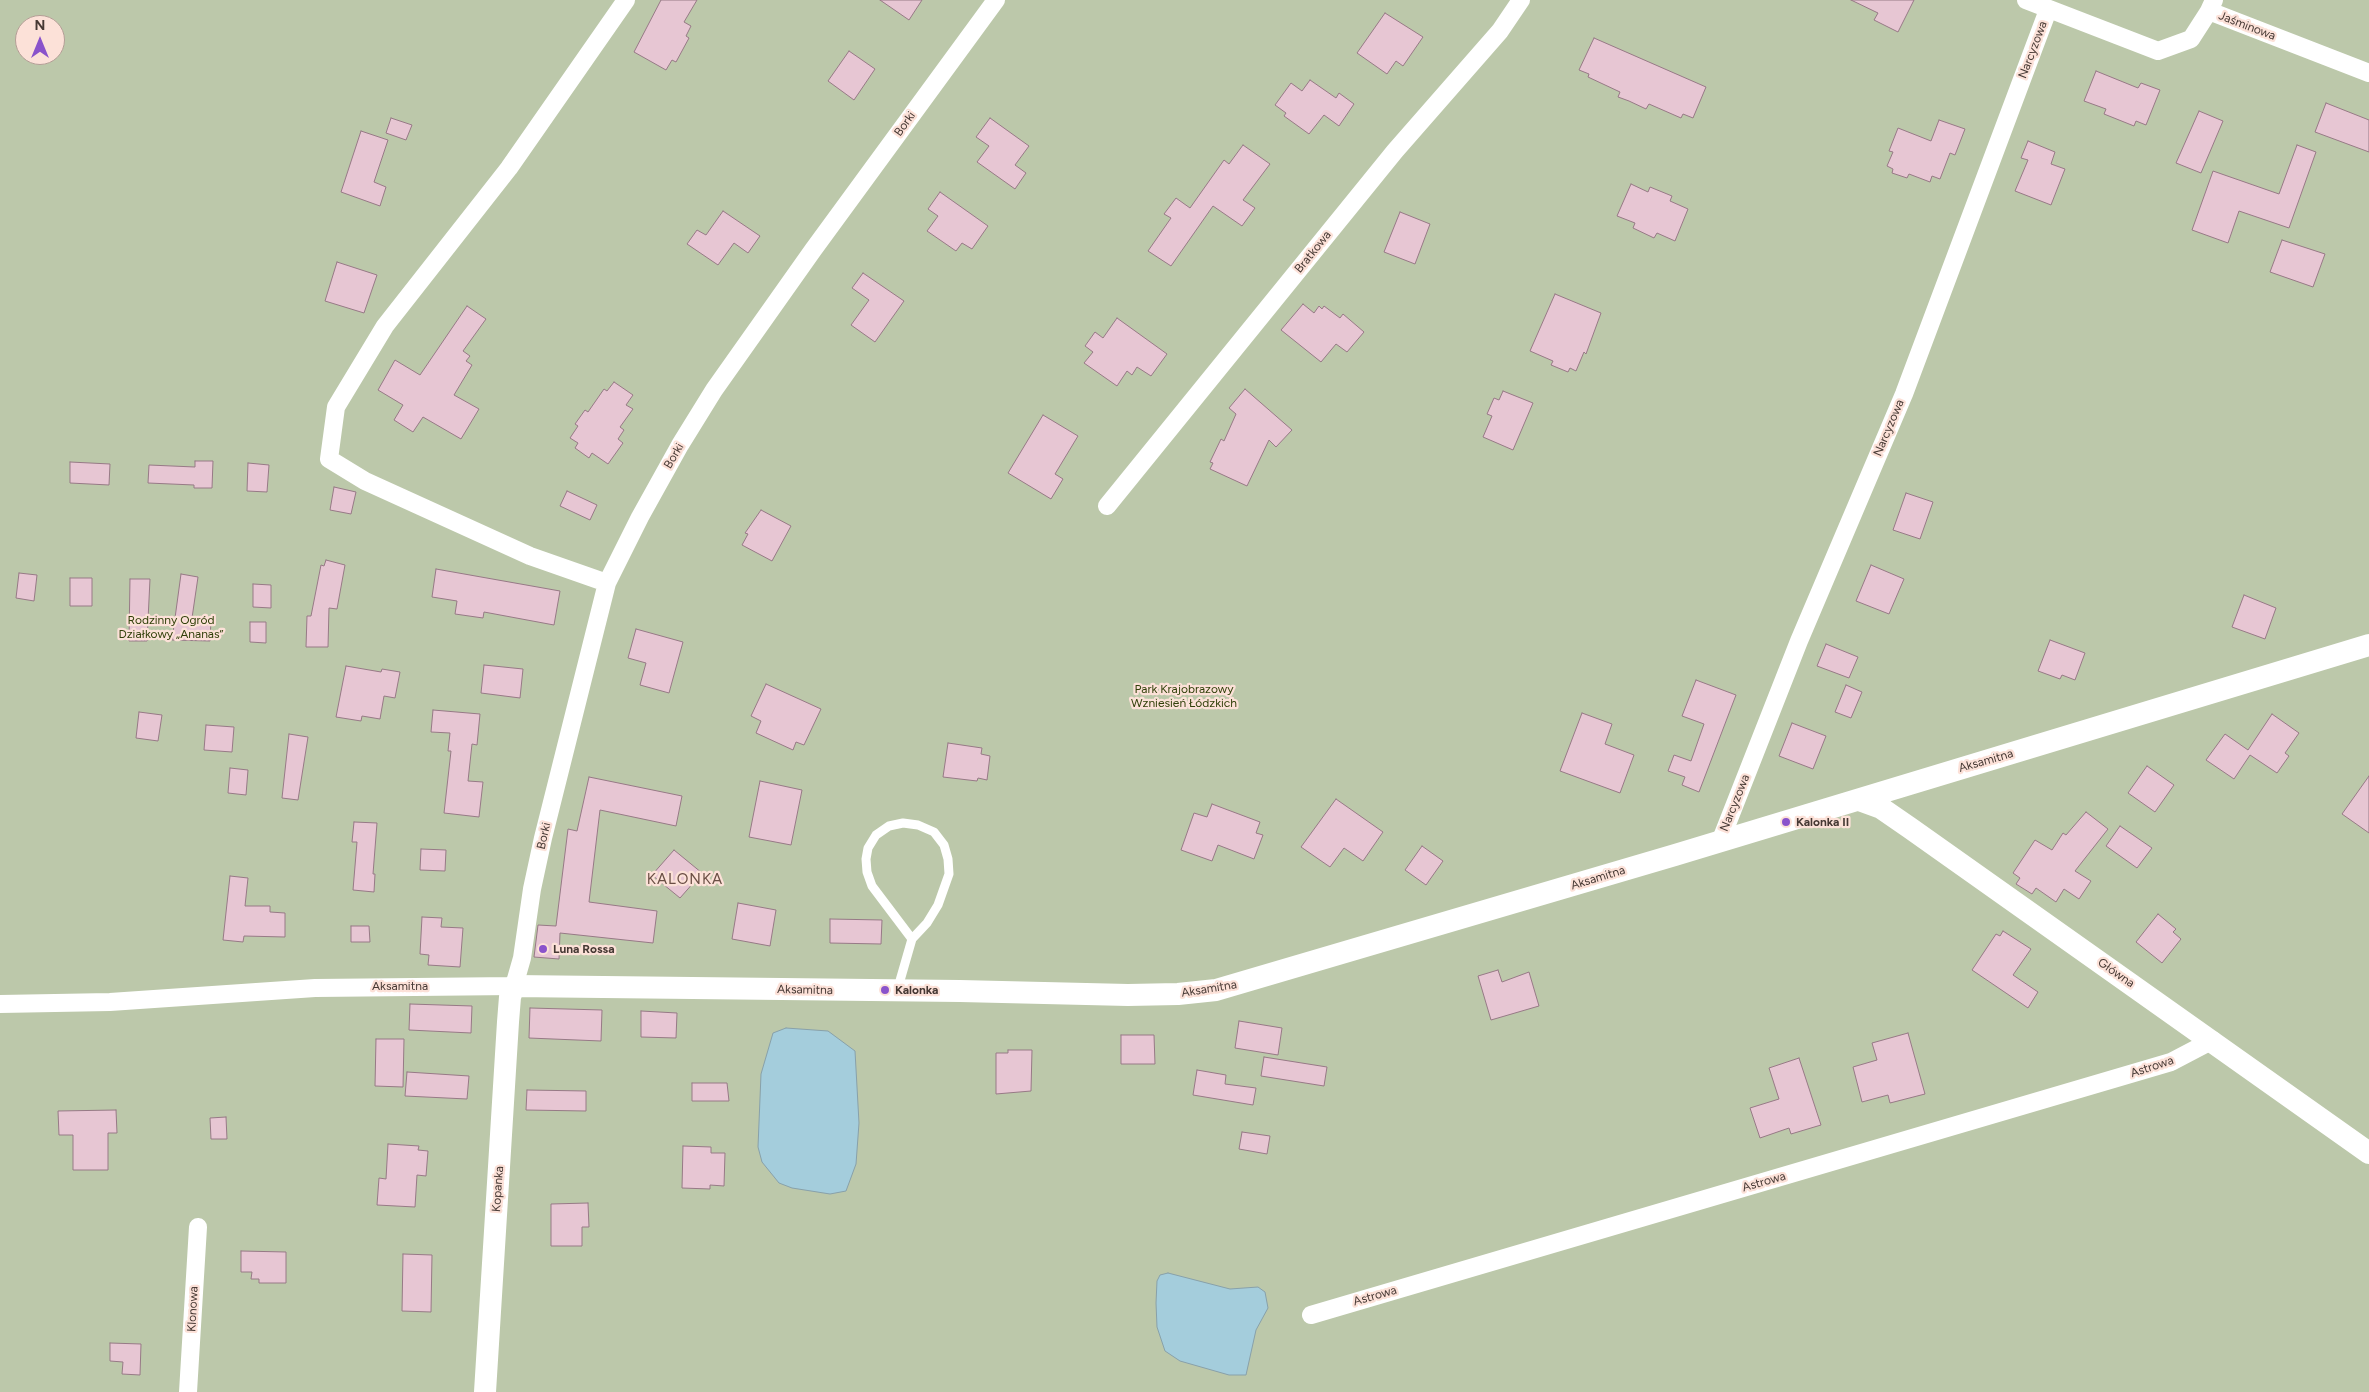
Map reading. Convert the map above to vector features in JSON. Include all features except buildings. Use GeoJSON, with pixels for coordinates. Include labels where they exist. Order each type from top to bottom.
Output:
{"type":"FeatureCollection","features":[{"type":"Feature","properties":{"kind":"street"},"geometry":{"type":"LineString","coordinates":[[607,583],[530,556],[365,481],[329,459],[336,407],[385,326],[509,168],[626,0]]}},
{"type":"Feature","properties":{"kind":"street","name":"Borki"},"geometry":{"type":"LineString","coordinates":[[514,986],[522,958],[532,889],[543,838],[607,583],[640,517],[680,445],[714,390],[812,250],[996,0]]}},
{"type":"Feature","properties":{"kind":"street","name":"Bratkowa"},"geometry":{"type":"LineString","coordinates":[[1107,506],[1396,151],[1500,31],[1521,0]]}},
{"type":"Feature","properties":{"kind":"street","name":"Jaśminowa"},"geometry":{"type":"LineString","coordinates":[[2026,0],[2158,51],[2191,39],[2212,6],[2369,73]]}},
{"type":"Feature","properties":{"kind":"street","name":"Narcyzowa"},"geometry":{"type":"LineString","coordinates":[[1720,842],[1799,641],[1904,394],[2048,10]]}},
{"type":"Feature","properties":{"kind":"street","name":"Aksamitna"},"geometry":{"type":"LineString","coordinates":[[0,1004],[110,1002],[315,988],[514,986],[1153,995],[1216,990],[1720,842],[2369,645]]}},
{"type":"Feature","properties":{"kind":"street","name":"Główna"},"geometry":{"type":"LineString","coordinates":[[1859,800],[1881,808],[2213,1040],[2369,1153]]}},
{"type":"Feature","properties":{"kind":"street","name":"Kopanka"},"geometry":{"type":"LineString","coordinates":[[486,1392],[508,1022],[510,997],[514,986]]}},
{"type":"Feature","properties":{"kind":"street","name":"Astrowa"},"geometry":{"type":"LineString","coordinates":[[1311,1315],[2171,1062],[2213,1040]]}},
{"type":"Feature","properties":{"kind":"street","name":"Klonowa"},"geometry":{"type":"LineString","coordinates":[[188,1392],[198,1227]]}},
{"type":"Feature","properties":{"kind":"lane"},"geometry":{"type":"LineString","coordinates":[[897,991],[912,939],[927,923],[945,891],[949,874],[948,858],[944,846],[934,832],[918,825],[902,822],[889,826],[876,835],[868,848],[866,859],[867,872],[872,886],[912,939]]}},
{"type":"Feature","properties":{"kind":"green space","name":"Park Krajobrazowy Wzniesień Łódzkich"},"geometry":{"type":"Polygon","coordinates":[[[0,0],[2369,0],[2369,1392],[0,1392],[0,0]]]}},
{"type":"Feature","properties":{"kind":"water"},"geometry":{"type":"Polygon","coordinates":[[[786,1028],[828,1031],[855,1051],[859,1123],[856,1164],[846,1191],[830,1194],[792,1188],[779,1183],[762,1162],[758,1147],[761,1074],[773,1033],[786,1028]]]}},
{"type":"Feature","properties":{"kind":"water"},"geometry":{"type":"Polygon","coordinates":[[[1168,1273],[1230,1289],[1258,1287],[1265,1292],[1268,1308],[1256,1330],[1246,1375],[1229,1375],[1180,1361],[1165,1351],[1157,1327],[1156,1303],[1157,1281],[1160,1275],[1168,1273]]]}},
{"type":"Feature","properties":{"kind":"place","name":"Kalonka II"},"geometry":{"type":"Point","coordinates":[1786,822]}},
{"type":"Feature","properties":{"kind":"place","name":"Luna Rossa"},"geometry":{"type":"Point","coordinates":[543,949]}},
{"type":"Feature","properties":{"kind":"place","name":"Kalonka"},"geometry":{"type":"Point","coordinates":[885,990]}},
{"type":"Feature","properties":{"kind":"district","name":"KALONKA"},"geometry":{"type":"Point","coordinates":[685,880]}},
{"type":"Feature","properties":{"kind":"park label","name":"Rodzinny Ogród Działkowy „Ananas”"},"geometry":{"type":"Point","coordinates":[171,627]}}]}
